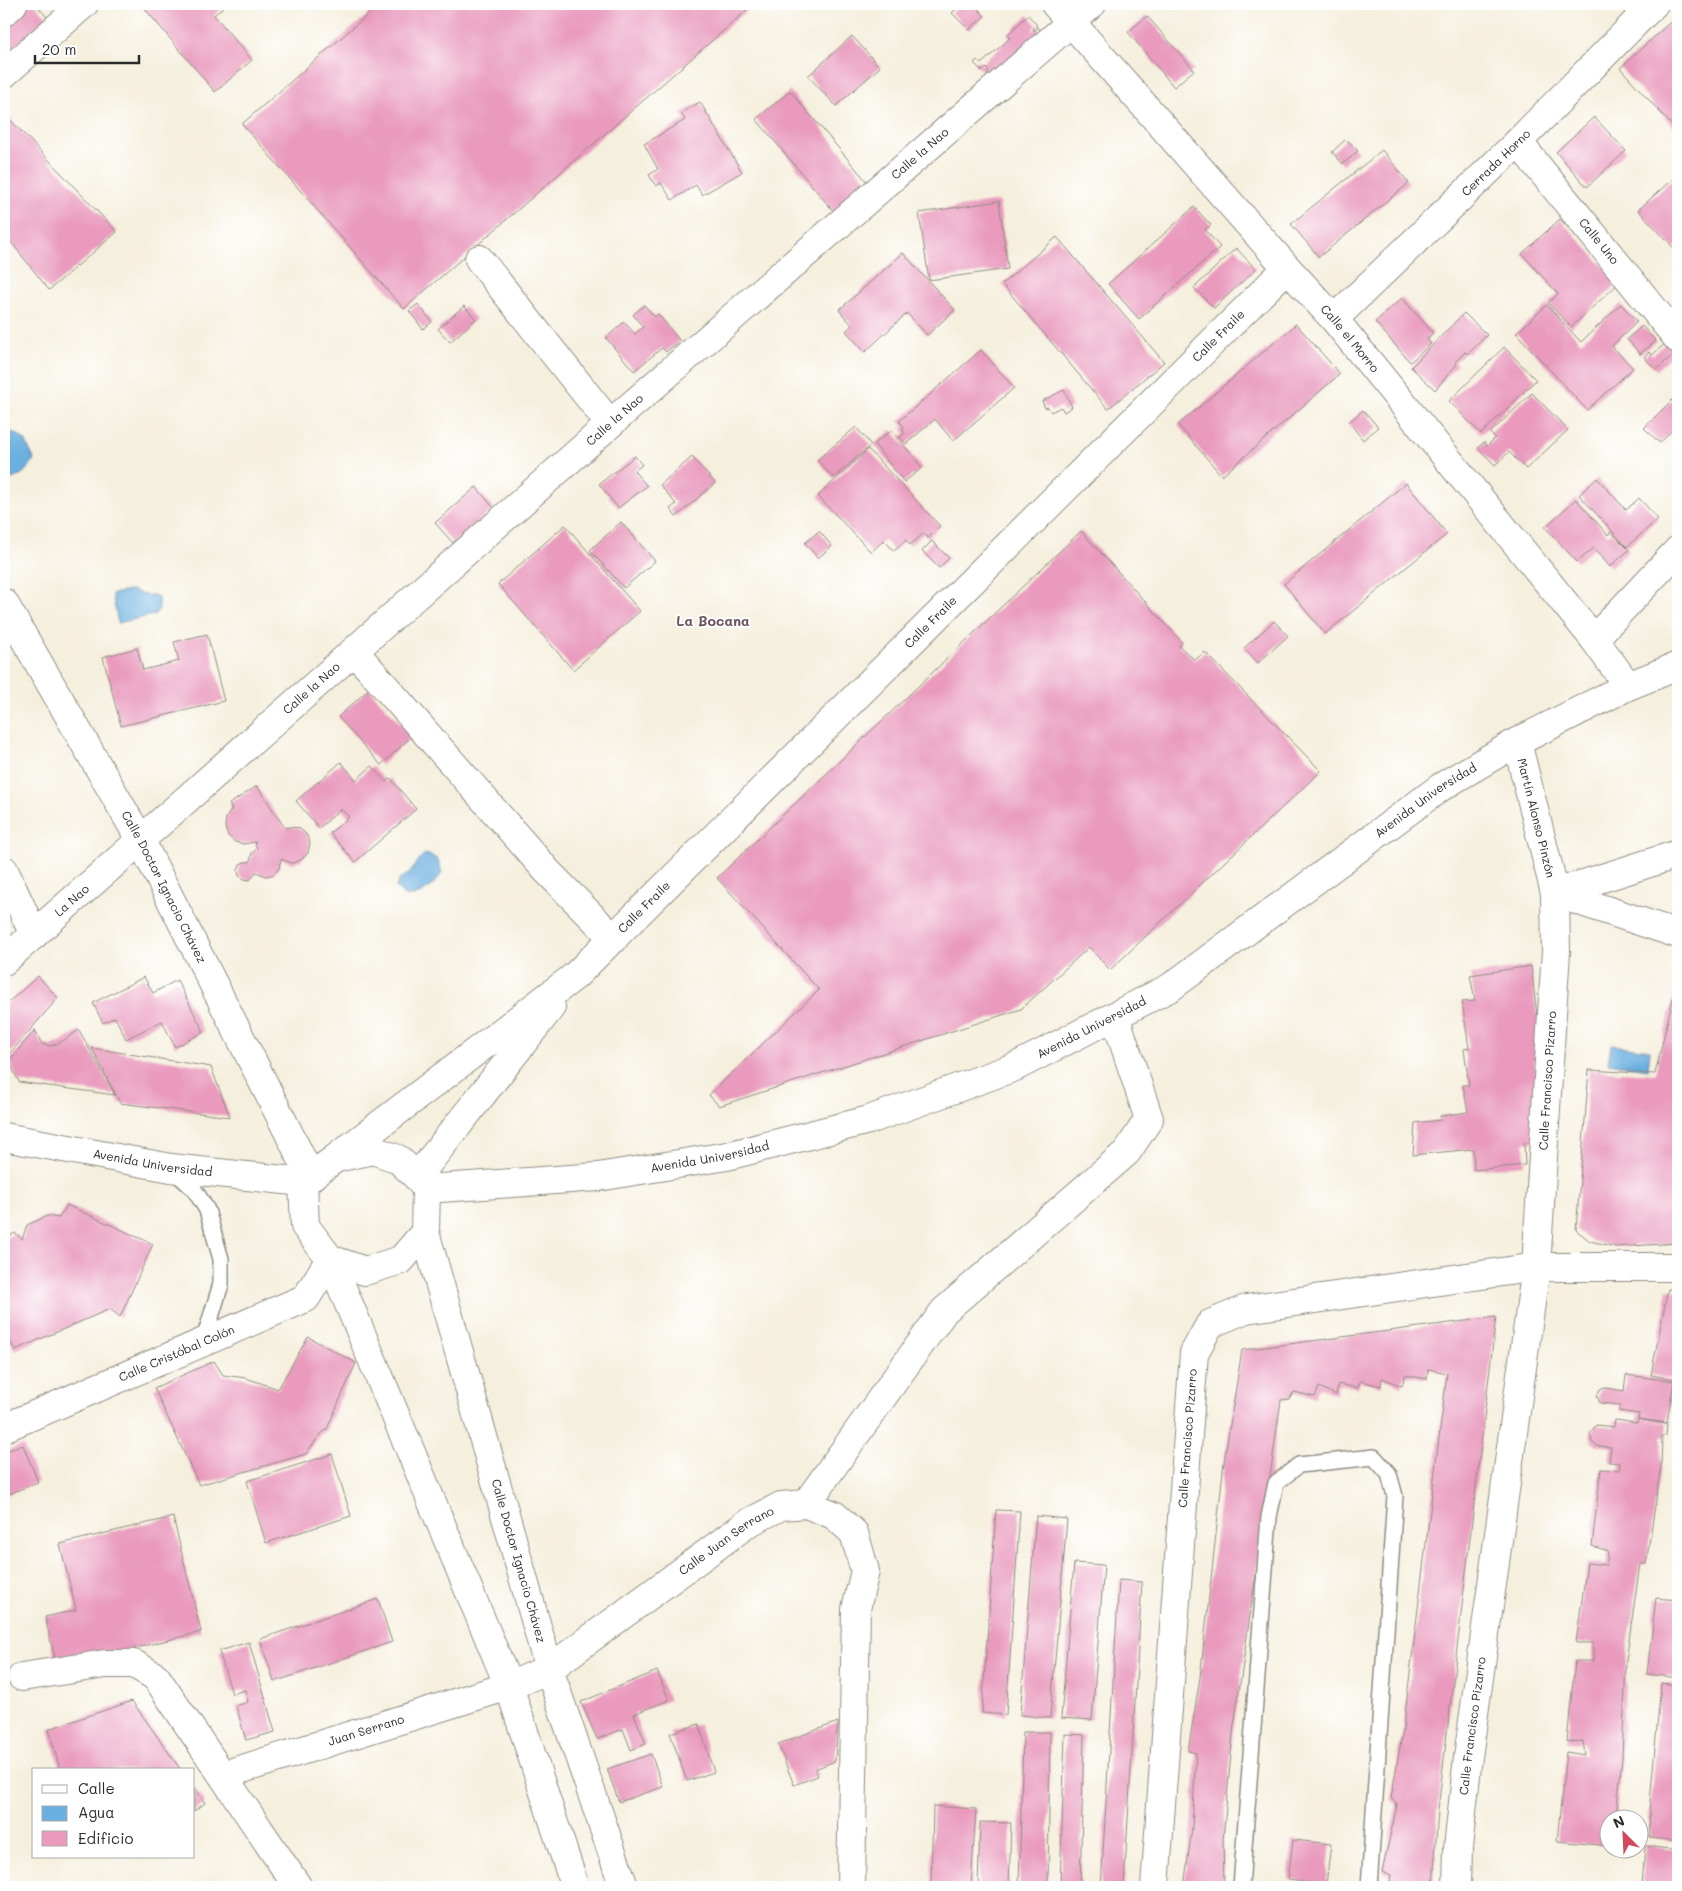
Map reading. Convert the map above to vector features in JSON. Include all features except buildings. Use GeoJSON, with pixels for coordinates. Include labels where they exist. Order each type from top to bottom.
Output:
{"type":"FeatureCollection","features":[{"type":"Feature","properties":{"kind":"street"},"geometry":{"type":"LineString","coordinates":[[4,12],[13,4]]}},
{"type":"Feature","properties":{"kind":"street"},"geometry":{"type":"LineString","coordinates":[[4,74],[84,4]]}},
{"type":"Feature","properties":{"kind":"street","name":"Calle la Nao"},"geometry":{"type":"LineString","coordinates":[[141,841],[610,424],[1063,12],[1092,4]]}},
{"type":"Feature","properties":{"kind":"street","name":"Cerrada Horno"},"geometry":{"type":"LineString","coordinates":[[1334,320],[1518,142],[1654,4]]}},
{"type":"Feature","properties":{"kind":"street","name":"Calle el Morro"},"geometry":{"type":"LineString","coordinates":[[1063,12],[1334,320],[1594,639],[1628,686]]}},
{"type":"Feature","properties":{"kind":"street","name":"Calle Uno"},"geometry":{"type":"LineString","coordinates":[[1518,142],[1678,339]]}},
{"type":"Feature","properties":{"kind":"street"},"geometry":{"type":"LineString","coordinates":[[480,259],[610,424]]}},
{"type":"Feature","properties":{"kind":"street","name":"Calle Fraile"},"geometry":{"type":"LineString","coordinates":[[336,1158],[575,976],[1287,268]]}},
{"type":"Feature","properties":{"kind":"street"},"geometry":{"type":"LineString","coordinates":[[1594,639],[1678,550]]}},
{"type":"Feature","properties":{"kind":"street","name":"Calle Doctor Ignacio Chávez"},"geometry":{"type":"LineString","coordinates":[[4,603],[141,841],[307,1179]]}},
{"type":"Feature","properties":{"kind":"street"},"geometry":{"type":"LineString","coordinates":[[354,651],[547,871],[614,939]]}},
{"type":"Feature","properties":{"kind":"street","name":"Avenida Universidad"},"geometry":{"type":"LineString","coordinates":[[422,1183],[598,1177],[737,1154],[869,1120],[1006,1071],[1171,987],[1441,788],[1517,742],[1628,686],[1678,666]]}},
{"type":"Feature","properties":{"kind":"street","name":"Martín Alonso Pinzón"},"geometry":{"type":"LineString","coordinates":[[1517,742],[1555,893]]}},
{"type":"Feature","properties":{"kind":"street","name":"La Nao"},"geometry":{"type":"LineString","coordinates":[[4,961],[141,841]]}},
{"type":"Feature","properties":{"kind":"street"},"geometry":{"type":"LineString","coordinates":[[1555,893],[1678,854]]}},
{"type":"Feature","properties":{"kind":"street"},"geometry":{"type":"LineString","coordinates":[[4,870],[34,935]]}},
{"type":"Feature","properties":{"kind":"street"},"geometry":{"type":"LineString","coordinates":[[1555,893],[1678,934]]}},
{"type":"Feature","properties":{"kind":"street","name":"Calle Francisco Pizarro"},"geometry":{"type":"LineString","coordinates":[[1457,1887],[1458,1848],[1468,1757],[1536,1267],[1556,951],[1555,893]]}},
{"type":"Feature","properties":{"kind":"street","name":"Calle Fraile"},"geometry":{"type":"LineString","coordinates":[[422,1183],[575,976]]}},
{"type":"Feature","properties":{"kind":"street"},"geometry":{"type":"LineString","coordinates":[[806,1504],[944,1311],[1127,1152],[1148,1120],[1115,1016]]}},
{"type":"Feature","properties":{"kind":"street","name":"Avenida Universidad"},"geometry":{"type":"LineString","coordinates":[[4,1137],[170,1168],[307,1179]]}},
{"type":"Feature","properties":{"kind":"street"},"geometry":{"type":"LineString","coordinates":[[330,1260],[365,1271],[383,1266],[401,1260],[425,1232],[422,1183],[398,1159],[373,1150],[336,1158],[307,1179],[306,1226],[330,1260],[509,1686],[575,1887]]}},
{"type":"Feature","properties":{"kind":"street","name":"Calle Doctor Ignacio Chávez"},"geometry":{"type":"LineString","coordinates":[[425,1232],[549,1669],[624,1887]]}},
{"type":"Feature","properties":{"kind":"street","name":"Calle Cristóbal Colón"},"geometry":{"type":"LineString","coordinates":[[4,1428],[306,1298],[330,1260]]}},
{"type":"Feature","properties":{"kind":"street","name":"Calle Francisco Pizarro"},"geometry":{"type":"LineString","coordinates":[[1155,1887],[1194,1353],[1210,1324],[1246,1309],[1536,1267],[1678,1267]]}},
{"type":"Feature","properties":{"kind":"street","name":"Calle Juan Serrano"},"geometry":{"type":"LineString","coordinates":[[509,1686],[549,1669],[748,1523],[781,1506],[806,1504],[834,1515],[854,1533],[865,1571],[856,1609],[851,1887]]}},
{"type":"Feature","properties":{"kind":"street"},"geometry":{"type":"LineString","coordinates":[[22,1677],[105,1664],[134,1664],[156,1677],[298,1887]]}},
{"type":"Feature","properties":{"kind":"street","name":"Juan Serrano"},"geometry":{"type":"LineString","coordinates":[[223,1776],[509,1686]]}},
{"type":"Feature","properties":{"kind":"lane"},"geometry":{"type":"LineString","coordinates":[[170,1168],[194,1189],[207,1210],[221,1259],[221,1284],[203,1343]]}},
{"type":"Feature","properties":{"kind":"lane"},"geometry":{"type":"LineString","coordinates":[[1241,1887],[1269,1517],[1276,1483],[1299,1465],[1374,1457],[1389,1474],[1395,1496],[1370,1887]]}},
{"type":"Feature","properties":{"kind":"water"},"geometry":{"type":"Polygon","coordinates":[[[4,430],[17,434],[25,440],[34,459],[22,474],[4,481],[4,430]]]}},
{"type":"Feature","properties":{"kind":"water"},"geometry":{"type":"Polygon","coordinates":[[[132,590],[144,595],[154,595],[158,598],[159,610],[154,615],[118,623],[112,594],[132,590]]]}},
{"type":"Feature","properties":{"kind":"water"},"geometry":{"type":"Polygon","coordinates":[[[425,854],[438,860],[442,873],[435,883],[426,890],[415,895],[404,896],[396,887],[398,883],[410,873],[425,854]]]}},
{"type":"Feature","properties":{"kind":"water"},"geometry":{"type":"Polygon","coordinates":[[[1611,1045],[1650,1050],[1648,1069],[1608,1063],[1611,1045]]]}},
{"type":"Feature","properties":{"kind":"district","name":"La Bocana"},"geometry":{"type":"Point","coordinates":[713,621]}}]}
